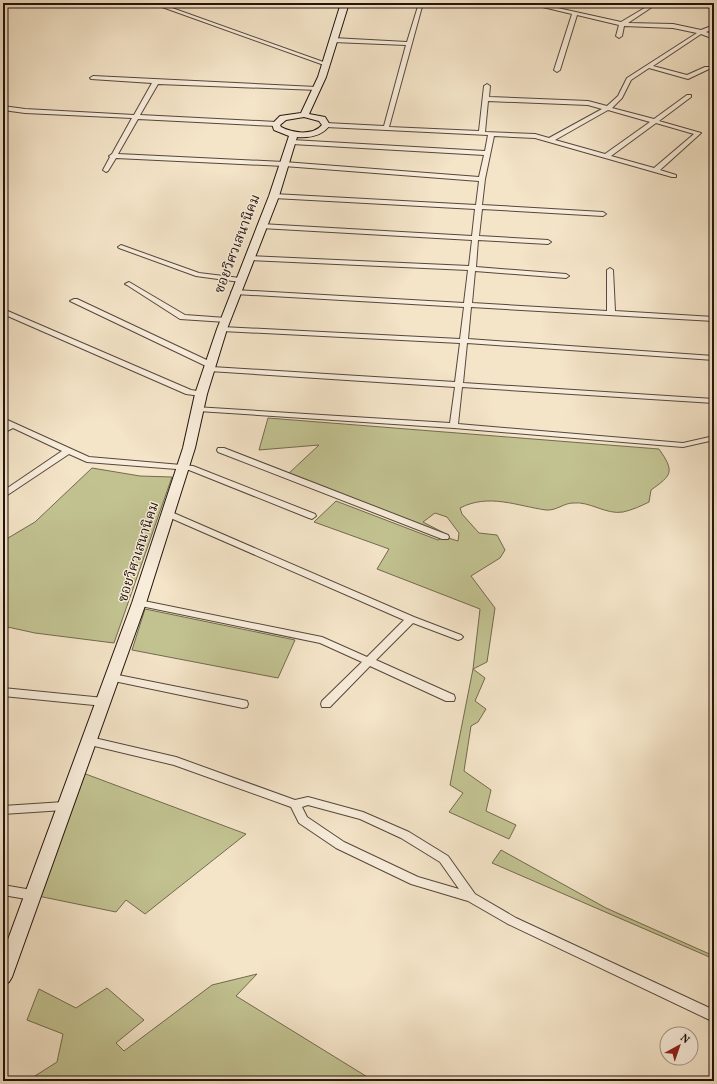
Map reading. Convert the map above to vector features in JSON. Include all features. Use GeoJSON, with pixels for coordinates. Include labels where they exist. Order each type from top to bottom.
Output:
{"type":"FeatureCollection","features":[{"type":"Feature","properties":{"kind":"street"},"geometry":{"type":"LineString","coordinates":[[153,3],[326,64]]}},
{"type":"Feature","properties":{"kind":"street"},"geometry":{"type":"LineString","coordinates":[[304,115],[326,64],[345,3]]}},
{"type":"Feature","properties":{"kind":"street"},"geometry":{"type":"LineString","coordinates":[[386,128],[398,87],[408,44],[421,3]]}},
{"type":"Feature","properties":{"kind":"street"},"geometry":{"type":"LineString","coordinates":[[528,3],[622,24],[673,26],[701,32],[714,37]]}},
{"type":"Feature","properties":{"kind":"street"},"geometry":{"type":"LineString","coordinates":[[619,36],[622,24],[656,3]]}},
{"type":"Feature","properties":{"kind":"street"},"geometry":{"type":"LineString","coordinates":[[709,3],[706,5],[714,8]]}},
{"type":"Feature","properties":{"kind":"street"},"geometry":{"type":"LineString","coordinates":[[557,70],[575,13]]}},
{"type":"Feature","properties":{"kind":"street"},"geometry":{"type":"LineString","coordinates":[[550,140],[608,108],[620,97],[628,79],[701,32],[714,27]]}},
{"type":"Feature","properties":{"kind":"street"},"geometry":{"type":"LineString","coordinates":[[334,40],[408,44]]}},
{"type":"Feature","properties":{"kind":"street"},"geometry":{"type":"LineString","coordinates":[[647,66],[688,77],[707,68]]}},
{"type":"Feature","properties":{"kind":"street"},"geometry":{"type":"LineString","coordinates":[[93,78],[316,90]]}},
{"type":"Feature","properties":{"kind":"street"},"geometry":{"type":"LineString","coordinates":[[106,170],[112,156],[156,82]]}},
{"type":"Feature","properties":{"kind":"street"},"geometry":{"type":"LineString","coordinates":[[482,134],[487,99],[487,86]]}},
{"type":"Feature","properties":{"kind":"street"},"geometry":{"type":"LineString","coordinates":[[606,156],[689,96]]}},
{"type":"Feature","properties":{"kind":"street"},"geometry":{"type":"LineString","coordinates":[[487,99],[579,102],[608,108],[699,134],[656,170]]}},
{"type":"Feature","properties":{"kind":"street"},"geometry":{"type":"LineString","coordinates":[[3,108],[25,111],[276,124],[283,118],[304,115],[322,119],[326,125]]}},
{"type":"Feature","properties":{"kind":"street"},"geometry":{"type":"LineString","coordinates":[[276,124],[281,131],[293,138],[488,153]]}},
{"type":"Feature","properties":{"kind":"street"},"geometry":{"type":"LineString","coordinates":[[326,125],[491,135],[535,136],[674,176]]}},
{"type":"Feature","properties":{"kind":"street"},"geometry":{"type":"LineString","coordinates":[[293,138],[316,133],[325,128],[326,125]]}},
{"type":"Feature","properties":{"kind":"street"},"geometry":{"type":"LineString","coordinates":[[454,426],[482,179],[491,135]]}},
{"type":"Feature","properties":{"kind":"street","name":"ซอยวิศวเสนานิคม"},"geometry":{"type":"LineString","coordinates":[[4,972],[64,806],[90,741],[139,603],[169,514],[209,367],[248,258],[274,196],[293,138]]}},
{"type":"Feature","properties":{"kind":"street"},"geometry":{"type":"LineString","coordinates":[[112,156],[284,164],[482,179]]}},
{"type":"Feature","properties":{"kind":"street"},"geometry":{"type":"LineString","coordinates":[[274,196],[603,214]]}},
{"type":"Feature","properties":{"kind":"street"},"geometry":{"type":"LineString","coordinates":[[261,226],[548,242]]}},
{"type":"Feature","properties":{"kind":"street"},"geometry":{"type":"LineString","coordinates":[[121,247],[198,275],[238,286],[468,304],[714,319]]}},
{"type":"Feature","properties":{"kind":"street"},"geometry":{"type":"LineString","coordinates":[[248,258],[472,269],[566,276]]}},
{"type":"Feature","properties":{"kind":"street"},"geometry":{"type":"LineString","coordinates":[[610,270],[611,312]]}},
{"type":"Feature","properties":{"kind":"street"},"geometry":{"type":"LineString","coordinates":[[129,284],[183,317],[224,324],[714,358]]}},
{"type":"Feature","properties":{"kind":"street"},"geometry":{"type":"LineString","coordinates":[[74,301],[209,367],[459,386],[714,401]]}},
{"type":"Feature","properties":{"kind":"street"},"geometry":{"type":"LineString","coordinates":[[3,311],[188,392],[201,394]]}},
{"type":"Feature","properties":{"kind":"street"},"geometry":{"type":"LineString","coordinates":[[198,409],[454,426],[683,445],[714,438]]}},
{"type":"Feature","properties":{"kind":"street"},"geometry":{"type":"LineString","coordinates":[[3,420],[87,459],[197,470],[312,516]]}},
{"type":"Feature","properties":{"kind":"street"},"geometry":{"type":"LineString","coordinates":[[3,431],[13,424]]}},
{"type":"Feature","properties":{"kind":"street"},"geometry":{"type":"LineString","coordinates":[[3,495],[69,450]]}},
{"type":"Feature","properties":{"kind":"street"},"geometry":{"type":"LineString","coordinates":[[221,450],[445,537]]}},
{"type":"Feature","properties":{"kind":"street"},"geometry":{"type":"LineString","coordinates":[[169,514],[411,619],[458,637]]}},
{"type":"Feature","properties":{"kind":"street"},"geometry":{"type":"LineString","coordinates":[[139,603],[322,640],[450,698]]}},
{"type":"Feature","properties":{"kind":"street"},"geometry":{"type":"LineString","coordinates":[[326,704],[411,619]]}},
{"type":"Feature","properties":{"kind":"street"},"geometry":{"type":"LineString","coordinates":[[113,678],[243,704]]}},
{"type":"Feature","properties":{"kind":"street"},"geometry":{"type":"LineString","coordinates":[[3,692],[104,702]]}},
{"type":"Feature","properties":{"kind":"street"},"geometry":{"type":"LineString","coordinates":[[90,741],[176,760],[295,804],[308,801],[363,816],[405,835],[444,859],[471,897]]}},
{"type":"Feature","properties":{"kind":"street"},"geometry":{"type":"LineString","coordinates":[[295,804],[303,820],[340,845],[415,881],[471,897],[512,921],[714,1016]]}},
{"type":"Feature","properties":{"kind":"street"},"geometry":{"type":"LineString","coordinates":[[3,810],[64,806]]}},
{"type":"Feature","properties":{"kind":"street"},"geometry":{"type":"LineString","coordinates":[[3,890],[32,895]]}},
{"type":"Feature","properties":{"kind":"green space"},"geometry":{"type":"Polygon","coordinates":[[[268,418],[659,449],[667,463],[669,472],[663,480],[651,490],[649,502],[623,512],[610,512],[579,503],[570,503],[546,510],[503,502],[482,501],[460,508],[462,514],[479,533],[497,535],[505,550],[500,558],[471,576],[495,608],[487,662],[473,669],[480,609],[377,569],[389,549],[314,522],[336,501],[438,540],[444,537],[287,475],[319,445],[259,450],[268,418]],[[435,513],[423,522],[446,534],[445,537],[458,541],[459,533],[447,517],[435,513]]]}},
{"type":"Feature","properties":{"kind":"green space"},"geometry":{"type":"Polygon","coordinates":[[[92,468],[140,476],[172,477],[114,643],[35,633],[3,626],[3,541],[35,522],[92,468]]]}},
{"type":"Feature","properties":{"kind":"green space"},"geometry":{"type":"Polygon","coordinates":[[[145,609],[295,640],[278,678],[132,650],[145,609]]]}},
{"type":"Feature","properties":{"kind":"green space"},"geometry":{"type":"Polygon","coordinates":[[[473,669],[485,678],[475,701],[486,709],[478,722],[471,726],[464,771],[491,790],[486,811],[516,825],[509,839],[449,812],[463,793],[450,785],[473,669]]]}},
{"type":"Feature","properties":{"kind":"green space"},"geometry":{"type":"Polygon","coordinates":[[[83,773],[246,834],[145,914],[126,900],[116,912],[38,896],[83,773]]]}},
{"type":"Feature","properties":{"kind":"green space"},"geometry":{"type":"Polygon","coordinates":[[[501,850],[606,908],[714,956],[714,959],[492,863],[501,850]]]}},
{"type":"Feature","properties":{"kind":"green space"},"geometry":{"type":"Polygon","coordinates":[[[257,974],[236,996],[369,1078],[368,1081],[27,1081],[57,1062],[63,1034],[27,1020],[39,989],[76,1008],[107,988],[144,1020],[116,1043],[124,1051],[212,985],[257,974]]]}}]}
